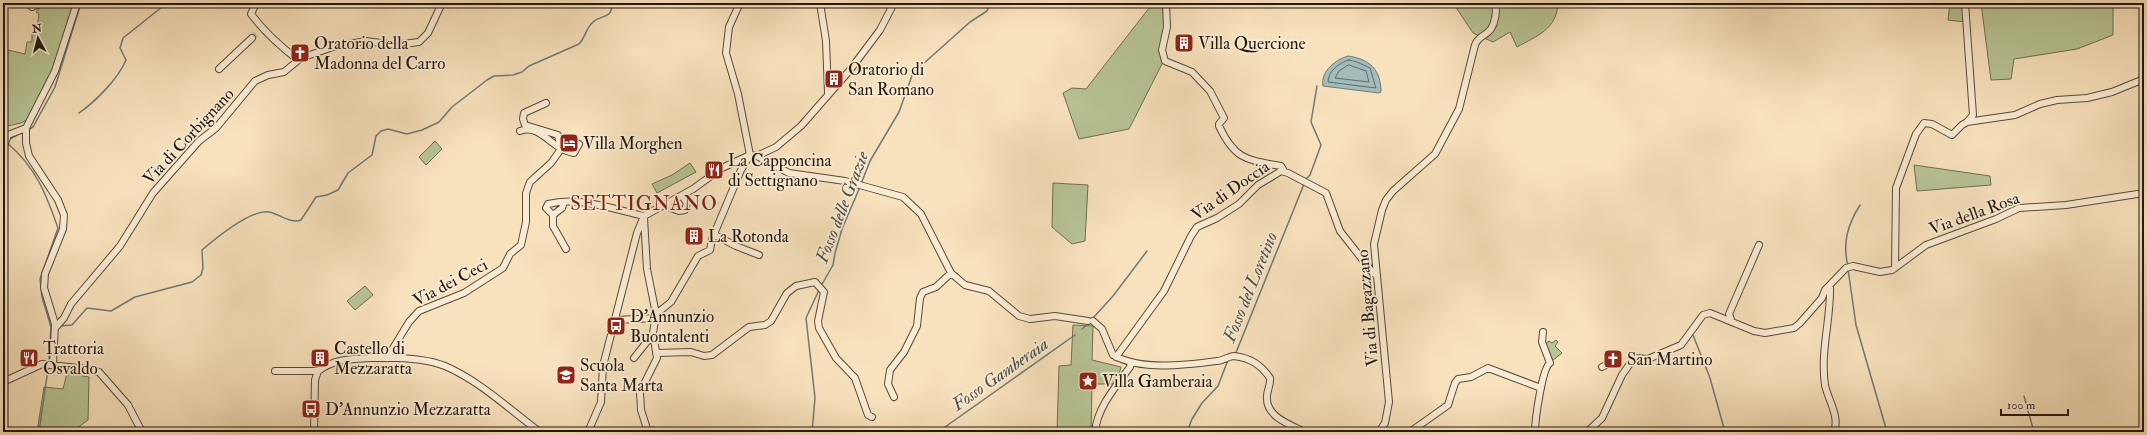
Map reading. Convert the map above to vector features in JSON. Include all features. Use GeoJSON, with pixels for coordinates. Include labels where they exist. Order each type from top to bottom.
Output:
{"type":"FeatureCollection","features":[{"type":"Feature","properties":{"kind":"street"},"geometry":{"type":"LineString","coordinates":[[29,3],[32,7],[43,3]]}},
{"type":"Feature","properties":{"kind":"street"},"geometry":{"type":"LineString","coordinates":[[49,365],[56,327],[44,281],[44,274],[63,229],[64,215],[58,200],[29,156],[26,143],[26,128],[55,71],[77,3]]}},
{"type":"Feature","properties":{"kind":"street"},"geometry":{"type":"LineString","coordinates":[[256,3],[251,14],[262,29],[270,38],[298,60]]}},
{"type":"Feature","properties":{"kind":"street","name":"Via di Corbignano"},"geometry":{"type":"LineString","coordinates":[[56,327],[64,318],[71,304],[120,246],[153,192],[198,141],[216,128],[255,80],[268,75],[284,72],[298,60],[307,55],[333,46],[366,41],[395,45],[419,42],[428,33],[442,3]]}},
{"type":"Feature","properties":{"kind":"street"},"geometry":{"type":"LineString","coordinates":[[740,3],[728,32],[726,53],[754,156],[789,173],[845,181],[903,197],[921,214],[951,272],[966,285],[990,291],[1019,316],[1030,319],[1055,316],[1090,321],[1102,329],[1108,348],[1116,357],[1131,362],[1184,365],[1220,361],[1233,356],[1252,361],[1261,366],[1270,378],[1266,397],[1277,419],[1305,432]]}},
{"type":"Feature","properties":{"kind":"street"},"geometry":{"type":"LineString","coordinates":[[820,3],[826,41],[828,93]]}},
{"type":"Feature","properties":{"kind":"street"},"geometry":{"type":"LineString","coordinates":[[588,432],[601,402],[603,366],[616,320],[637,233],[644,216],[684,195],[722,168],[776,147],[801,126],[828,93],[850,70],[880,30],[894,3]]}},
{"type":"Feature","properties":{"kind":"street"},"geometry":{"type":"LineString","coordinates":[[1166,3],[1167,27],[1162,50],[1165,60],[1192,72],[1210,91],[1224,118],[1219,126],[1229,147],[1256,162],[1281,166],[1284,171]]}},
{"type":"Feature","properties":{"kind":"street","name":"Via di Bagazzano"},"geometry":{"type":"LineString","coordinates":[[1379,432],[1385,423],[1389,402],[1374,244],[1382,210],[1392,191],[1437,151],[1459,109],[1477,38],[1490,29],[1496,15],[1496,3]]}},
{"type":"Feature","properties":{"kind":"street"},"geometry":{"type":"LineString","coordinates":[[1894,268],[1896,188],[1916,134],[1921,125],[1928,123],[1952,134],[1973,115],[1965,3]]}},
{"type":"Feature","properties":{"kind":"street","name":"Via di Corbignano"},"geometry":{"type":"LineString","coordinates":[[219,69],[262,29]]}},
{"type":"Feature","properties":{"kind":"street"},"geometry":{"type":"LineString","coordinates":[[1967,122],[2015,115],[2040,104],[2057,100],[2087,98],[2112,92],[2144,80]]}},
{"type":"Feature","properties":{"kind":"street"},"geometry":{"type":"LineString","coordinates":[[546,103],[524,113],[522,119],[524,124],[558,135],[561,149]]}},
{"type":"Feature","properties":{"kind":"street"},"geometry":{"type":"LineString","coordinates":[[3,149],[8,135],[26,128]]}},
{"type":"Feature","properties":{"kind":"street"},"geometry":{"type":"LineString","coordinates":[[520,131],[526,128],[535,130],[561,149],[574,153],[579,144]]}},
{"type":"Feature","properties":{"kind":"street","name":"Via dei Ceci"},"geometry":{"type":"LineString","coordinates":[[387,358],[409,322],[419,311],[464,293],[503,268],[510,254],[521,245],[526,222],[526,193],[530,182],[551,163],[561,149]]}},
{"type":"Feature","properties":{"kind":"street"},"geometry":{"type":"LineString","coordinates":[[616,320],[656,316],[671,302],[698,256],[710,250],[741,170],[754,156]]}},
{"type":"Feature","properties":{"kind":"street","name":"Via di Doccia"},"geometry":{"type":"LineString","coordinates":[[1116,357],[1164,291],[1191,236],[1197,227],[1217,218],[1239,204],[1258,185],[1284,171],[1326,193],[1340,231],[1377,276]]}},
{"type":"Feature","properties":{"kind":"street","name":"Via della Rosa"},"geometry":{"type":"LineString","coordinates":[[1722,317],[1765,333],[1794,328],[1822,298],[1825,290],[1846,268],[1853,266],[1880,272],[1894,268],[1926,246],[1996,219],[2019,208],[2066,205],[2144,193]]}},
{"type":"Feature","properties":{"kind":"street"},"geometry":{"type":"LineString","coordinates":[[663,205],[679,211],[685,210],[687,203],[684,195]]}},
{"type":"Feature","properties":{"kind":"street"},"geometry":{"type":"LineString","coordinates":[[554,215],[546,208],[548,204],[578,201],[644,216]]}},
{"type":"Feature","properties":{"kind":"street"},"geometry":{"type":"LineString","coordinates":[[564,202],[562,208],[554,215],[553,226],[566,249]]}},
{"type":"Feature","properties":{"kind":"street"},"geometry":{"type":"LineString","coordinates":[[644,216],[647,270],[656,316],[653,334],[657,353],[656,361],[639,396],[641,410],[648,431],[661,432]]}},
{"type":"Feature","properties":{"kind":"street"},"geometry":{"type":"LineString","coordinates":[[715,235],[736,246],[759,255]]}},
{"type":"Feature","properties":{"kind":"street"},"geometry":{"type":"LineString","coordinates":[[1640,361],[1681,345],[1703,315],[1710,313],[1722,317],[1729,314],[1759,245]]}},
{"type":"Feature","properties":{"kind":"street"},"geometry":{"type":"LineString","coordinates":[[894,397],[888,384],[890,370],[904,352],[917,326],[920,298],[923,292],[936,287],[951,272]]}},
{"type":"Feature","properties":{"kind":"street"},"geometry":{"type":"LineString","coordinates":[[657,353],[691,352],[704,356],[712,355],[749,327],[765,325],[771,321],[787,293],[796,286],[809,282],[815,282],[821,286],[824,292],[824,299],[818,321],[819,328],[836,358],[856,378],[868,415],[872,417]]}},
{"type":"Feature","properties":{"kind":"street"},"geometry":{"type":"LineString","coordinates":[[1830,286],[1824,354],[1825,384],[1836,420],[1834,432]]}},
{"type":"Feature","properties":{"kind":"street"},"geometry":{"type":"LineString","coordinates":[[1729,314],[1732,322]]}},
{"type":"Feature","properties":{"kind":"street"},"geometry":{"type":"LineString","coordinates":[[1535,432],[1541,388],[1546,369],[1550,363],[1542,342],[1543,332]]}},
{"type":"Feature","properties":{"kind":"street"},"geometry":{"type":"LineString","coordinates":[[634,358],[653,334]]}},
{"type":"Feature","properties":{"kind":"street"},"geometry":{"type":"LineString","coordinates":[[275,371],[318,371],[336,361],[387,358],[428,361],[455,371],[470,379],[540,432]]}},
{"type":"Feature","properties":{"kind":"street"},"geometry":{"type":"LineString","coordinates":[[1587,432],[1602,418],[1622,375],[1634,358],[1648,359]]}},
{"type":"Feature","properties":{"kind":"street"},"geometry":{"type":"LineString","coordinates":[[1095,432],[1096,419],[1130,367],[1131,362]]}},
{"type":"Feature","properties":{"kind":"street"},"geometry":{"type":"LineString","coordinates":[[3,382],[33,366],[49,365],[87,368],[99,372],[128,405],[142,432]]}},
{"type":"Feature","properties":{"kind":"street"},"geometry":{"type":"LineString","coordinates":[[1410,432],[1448,405],[1452,389],[1458,379],[1471,377],[1488,368],[1541,388]]}},
{"type":"Feature","properties":{"kind":"street"},"geometry":{"type":"LineString","coordinates":[[314,432],[315,380],[318,371]]}},
{"type":"Feature","properties":{"kind":"green space"},"geometry":{"type":"Polygon","coordinates":[[[44,3],[74,3],[53,72],[30,118],[21,123],[3,127],[3,30],[6,31],[4,49],[25,54],[27,42],[32,42],[32,32],[37,27],[39,14],[36,12],[44,3]]]}},
{"type":"Feature","properties":{"kind":"green space"},"geometry":{"type":"Polygon","coordinates":[[[1153,3],[1162,3],[1165,24],[1160,51],[1163,62],[1129,129],[1079,139],[1063,93],[1072,88],[1086,89],[1153,3]]]}},
{"type":"Feature","properties":{"kind":"green space"},"geometry":{"type":"Polygon","coordinates":[[[1453,3],[1558,3],[1557,12],[1554,19],[1545,31],[1517,47],[1510,32],[1493,42],[1473,33],[1453,3]]]}},
{"type":"Feature","properties":{"kind":"green space"},"geometry":{"type":"Polygon","coordinates":[[[1950,3],[1971,3],[1965,4],[1965,22],[1948,20],[1950,3]]]}},
{"type":"Feature","properties":{"kind":"green space"},"geometry":{"type":"Polygon","coordinates":[[[1981,3],[2113,3],[2113,35],[2077,49],[2014,59],[2011,79],[1991,80],[1981,3]]]}},
{"type":"Feature","properties":{"kind":"green space"},"geometry":{"type":"Polygon","coordinates":[[[435,141],[442,149],[426,165],[419,157],[435,141]]]}},
{"type":"Feature","properties":{"kind":"green space"},"geometry":{"type":"Polygon","coordinates":[[[690,163],[696,172],[657,193],[652,184],[672,175],[690,163]]]}},
{"type":"Feature","properties":{"kind":"green space"},"geometry":{"type":"Polygon","coordinates":[[[1914,165],[1990,176],[1991,185],[1917,191],[1914,165]]]}},
{"type":"Feature","properties":{"kind":"green space"},"geometry":{"type":"Polygon","coordinates":[[[1053,183],[1088,185],[1085,241],[1072,244],[1052,227],[1053,183]]]}},
{"type":"Feature","properties":{"kind":"green space"},"geometry":{"type":"Polygon","coordinates":[[[365,286],[373,295],[355,310],[347,301],[365,286]]]}},
{"type":"Feature","properties":{"kind":"green space","name":"Villa Gamberaia"},"geometry":{"type":"Polygon","coordinates":[[[1073,325],[1093,326],[1092,360],[1121,367],[1118,378],[1114,384],[1092,384],[1091,432],[1057,432],[1059,366],[1071,365],[1073,325]]]}},
{"type":"Feature","properties":{"kind":"green space"},"geometry":{"type":"Polygon","coordinates":[[[1556,340],[1558,342],[1555,346],[1562,353],[1552,361],[1545,344],[1549,341],[1552,343],[1556,340]]]}},
{"type":"Feature","properties":{"kind":"green space"},"geometry":{"type":"Polygon","coordinates":[[[67,373],[89,377],[88,420],[77,428],[77,432],[37,432],[44,387],[63,389],[67,373]]]}},
{"type":"Feature","properties":{"kind":"water"},"geometry":{"type":"Polygon","coordinates":[[[1348,56],[1355,57],[1372,66],[1379,77],[1381,92],[1379,93],[1323,86],[1324,75],[1330,66],[1348,56]]]}},
{"type":"Feature","properties":{"kind":"waterway"},"geometry":{"type":"LineString","coordinates":[[28,130],[33,127],[55,87],[81,3]]}},
{"type":"Feature","properties":{"kind":"waterway"},"geometry":{"type":"LineString","coordinates":[[79,113],[106,89],[118,75],[126,60],[120,48],[123,38],[167,3]]}},
{"type":"Feature","properties":{"kind":"waterway"},"geometry":{"type":"LineString","coordinates":[[60,326],[72,325],[87,308],[111,311],[135,297],[192,282],[201,275],[203,268],[202,250],[215,239],[253,215],[261,212],[269,212],[289,220],[301,220],[316,197],[327,195],[338,190],[348,173],[372,155],[376,136],[381,131],[388,129],[407,134],[422,130],[439,122],[452,107],[494,76],[513,75],[522,72],[529,66],[579,44],[593,22],[606,16],[610,12],[612,3]]}},
{"type":"Feature","properties":{"kind":"waterway","name":"Fosso delle Grazie"},"geometry":{"type":"LineString","coordinates":[[861,184],[870,161],[899,112],[913,73],[970,22],[987,11],[990,3]]}},
{"type":"Feature","properties":{"kind":"waterway"},"geometry":{"type":"LineString","coordinates":[[1305,180],[1310,175],[1321,145],[1311,122],[1317,86]]}},
{"type":"Feature","properties":{"kind":"waterway"},"geometry":{"type":"LineString","coordinates":[[8,140],[17,135]]}},
{"type":"Feature","properties":{"kind":"waterway"},"geometry":{"type":"LineString","coordinates":[[7,143],[17,152],[33,171],[44,192],[58,228],[40,279],[42,297],[51,327],[49,359]]}},
{"type":"Feature","properties":{"kind":"waterway","name":"Fosso del Loretino"},"geometry":{"type":"LineString","coordinates":[[1235,355],[1304,184]]}},
{"type":"Feature","properties":{"kind":"waterway","name":"Fosso delle Grazie"},"geometry":{"type":"LineString","coordinates":[[821,286],[833,265],[842,229],[860,187]]}},
{"type":"Feature","properties":{"kind":"waterway"},"geometry":{"type":"LineString","coordinates":[[1848,266],[1846,258],[1847,234],[1852,219],[1860,205]]}},
{"type":"Feature","properties":{"kind":"waterway","name":"Fosso Gamberaia"},"geometry":{"type":"LineString","coordinates":[[1093,318],[1113,296],[1147,251]]}},
{"type":"Feature","properties":{"kind":"waterway"},"geometry":{"type":"LineString","coordinates":[[1848,269],[1856,325],[1887,432]]}},
{"type":"Feature","properties":{"kind":"waterway","name":"Fosso delle Grazie"},"geometry":{"type":"LineString","coordinates":[[812,432],[815,398],[806,318],[819,290]]}},
{"type":"Feature","properties":{"kind":"waterway","name":"Fosso Gamberaia"},"geometry":{"type":"LineString","coordinates":[[1082,329],[1088,324]]}},
{"type":"Feature","properties":{"kind":"waterway","name":"Fosso Gamberaia"},"geometry":{"type":"LineString","coordinates":[[938,432],[1075,335]]}},
{"type":"Feature","properties":{"kind":"waterway"},"geometry":{"type":"LineString","coordinates":[[1693,335],[1710,378],[1725,432]]}},
{"type":"Feature","properties":{"kind":"waterway","name":"Fosso del Loretino"},"geometry":{"type":"LineString","coordinates":[[1187,432],[1192,419],[1202,403],[1218,386],[1228,360]]}},
{"type":"Feature","properties":{"kind":"waterway"},"geometry":{"type":"LineString","coordinates":[[39,432],[48,369]]}},
{"type":"Feature","properties":{"kind":"waterway"},"geometry":{"type":"LineString","coordinates":[[2024,396],[2034,432]]}},
{"type":"Feature","properties":{"kind":"tunnel"},"geometry":{"type":"LineString","coordinates":[[252,38],[256,34]]}},
{"type":"Feature","properties":{"kind":"place","name":"Villa Quercione"},"geometry":{"type":"Point","coordinates":[1184,43]}},
{"type":"Feature","properties":{"kind":"place","name":"Oratorio della Madonna del Carro"},"geometry":{"type":"Point","coordinates":[300,53]}},
{"type":"Feature","properties":{"kind":"place","name":"Oratorio di San Romano"},"geometry":{"type":"Point","coordinates":[834,79]}},
{"type":"Feature","properties":{"kind":"place","name":"Villa Morghen"},"geometry":{"type":"Point","coordinates":[569,143]}},
{"type":"Feature","properties":{"kind":"place","name":"La Capponcina di Settignano"},"geometry":{"type":"Point","coordinates":[714,170]}},
{"type":"Feature","properties":{"kind":"place","name":"La Rotonda"},"geometry":{"type":"Point","coordinates":[694,236]}},
{"type":"Feature","properties":{"kind":"place","name":"D'Annunzio Buontalenti"},"geometry":{"type":"Point","coordinates":[616,326]}},
{"type":"Feature","properties":{"kind":"place","name":"Trattoria Osvaldo"},"geometry":{"type":"Point","coordinates":[29,358]}},
{"type":"Feature","properties":{"kind":"place","name":"Castello di Mezzaratta"},"geometry":{"type":"Point","coordinates":[320,358]}},
{"type":"Feature","properties":{"kind":"place","name":"San Martino"},"geometry":{"type":"Point","coordinates":[1613,359]}},
{"type":"Feature","properties":{"kind":"place","name":"Scuola Santa Marta"},"geometry":{"type":"Point","coordinates":[566,375]}},
{"type":"Feature","properties":{"kind":"place","name":"Villa Gamberaia"},"geometry":{"type":"Point","coordinates":[1088,381]}},
{"type":"Feature","properties":{"kind":"place","name":"D'Annunzio Mezzaratta"},"geometry":{"type":"Point","coordinates":[311,409]}},
{"type":"Feature","properties":{"kind":"district","name":"SETTIGNANO"},"geometry":{"type":"Point","coordinates":[644,203]}}]}
